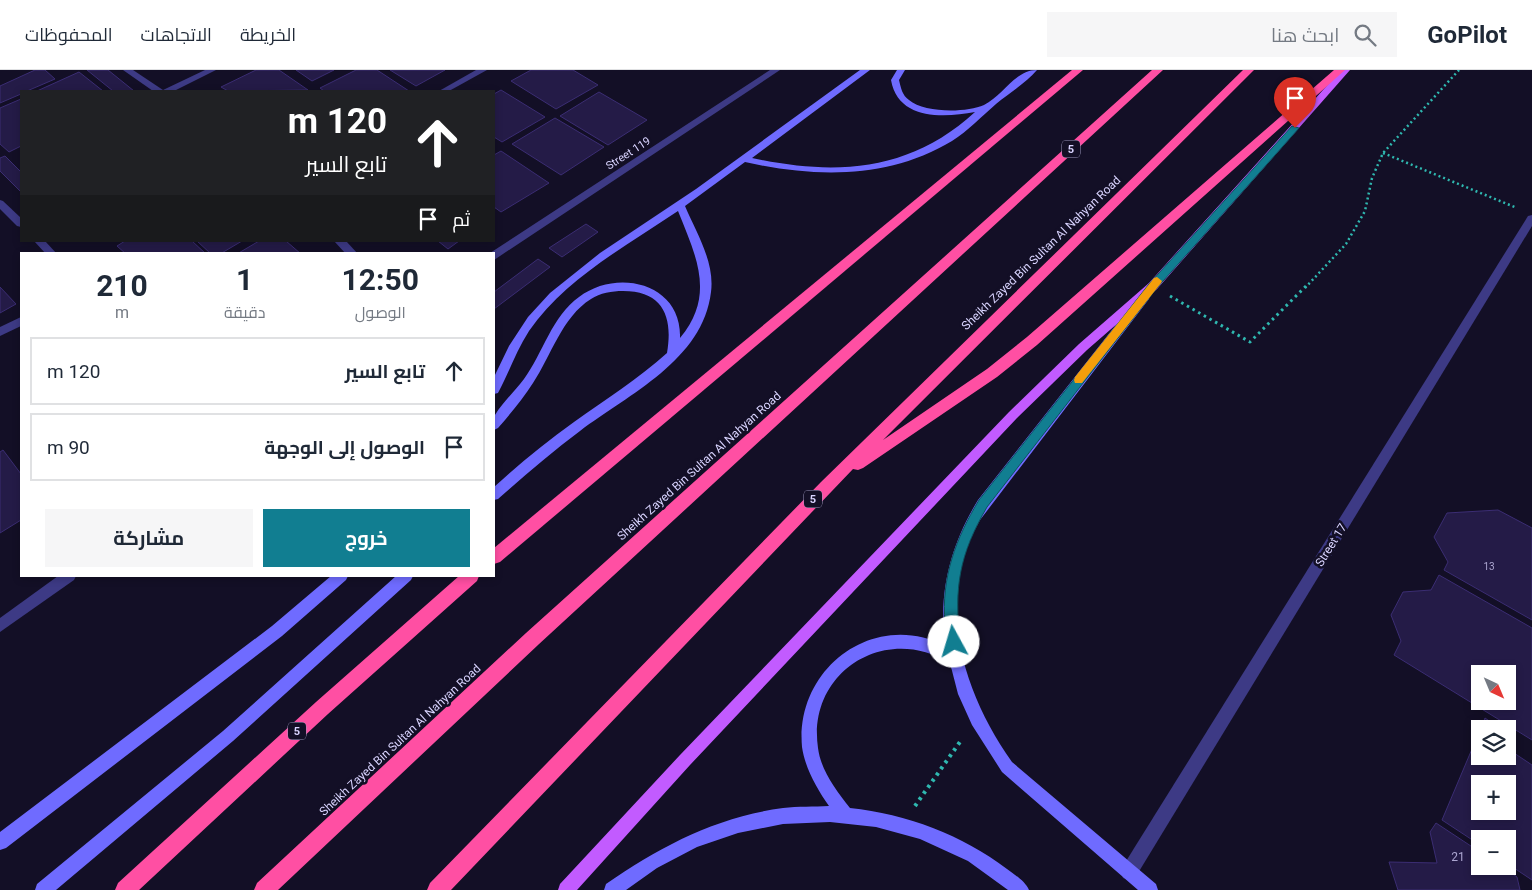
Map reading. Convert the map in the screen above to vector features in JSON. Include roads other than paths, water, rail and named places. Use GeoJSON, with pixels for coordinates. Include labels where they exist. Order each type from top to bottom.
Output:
{"type":"FeatureCollection","features":[{"type":"Feature","properties":{"kind":"highway"},"geometry":{"type":"LineString","coordinates":[[495,556],[1078,70]]}},
{"type":"Feature","properties":{"kind":"highway","name":"Sheikh Zayed Bin Sultan Al Nahyan Road"},"geometry":{"type":"LineString","coordinates":[[264,890],[532,639],[1158,70]]}},
{"type":"Feature","properties":{"kind":"highway","name":"Sheikh Zayed Bin Sultan Al Nahyan Road"},"geometry":{"type":"LineString","coordinates":[[437,890],[826,486],[1249,70]]}},
{"type":"Feature","properties":{"kind":"highway"},"geometry":{"type":"LineString","coordinates":[[826,486],[992,373],[1032,341],[1340,70]]}},
{"type":"Feature","properties":{"kind":"highway","name":"5"},"geometry":{"type":"LineString","coordinates":[[125,890],[322,708],[470,577]]}},
{"type":"Feature","properties":{"kind":"main road"},"geometry":{"type":"LineString","coordinates":[[566,890],[685,760],[1007,422],[1083,347],[1153,286],[1346,70]]}},
{"type":"Feature","properties":{"kind":"street"},"geometry":{"type":"LineString","coordinates":[[127,70],[157,90]]}},
{"type":"Feature","properties":{"kind":"street"},"geometry":{"type":"LineString","coordinates":[[169,90],[212,70]]}},
{"type":"Feature","properties":{"kind":"street"},"geometry":{"type":"LineString","coordinates":[[445,90],[482,70]]}},
{"type":"Feature","properties":{"kind":"street","name":"Street 119"},"geometry":{"type":"LineString","coordinates":[[495,255],[776,70]]}},
{"type":"Feature","properties":{"kind":"street"},"geometry":{"type":"LineString","coordinates":[[495,388],[510,354],[524,330],[554,296],[571,281],[680,205],[866,70]]}},
{"type":"Feature","properties":{"kind":"street"},"geometry":{"type":"LineString","coordinates":[[901,70],[895,80],[898,93],[903,99],[921,109],[938,113],[959,113],[988,106]]}},
{"type":"Feature","properties":{"kind":"street"},"geometry":{"type":"LineString","coordinates":[[744,159],[767,165],[818,170],[859,168],[891,163],[933,148],[950,138],[1033,70]]}},
{"type":"Feature","properties":{"kind":"street"},"geometry":{"type":"LineString","coordinates":[[0,203],[20,223]]}},
{"type":"Feature","properties":{"kind":"street"},"geometry":{"type":"LineString","coordinates":[[495,493],[576,427],[655,371],[672,356],[696,324],[703,307],[706,290],[701,258],[680,205]]}},
{"type":"Feature","properties":{"kind":"street","name":"Street 17"},"geometry":{"type":"LineString","coordinates":[[1129,872],[1528,214]]}},
{"type":"Feature","properties":{"kind":"street"},"geometry":{"type":"LineString","coordinates":[[40,242],[50,252]]}},
{"type":"Feature","properties":{"kind":"street"},"geometry":{"type":"LineString","coordinates":[[340,242],[351,252]]}},
{"type":"Feature","properties":{"kind":"street"},"geometry":{"type":"LineString","coordinates":[[1150,890],[1007,767],[976,718],[958,674],[950,608],[952,580],[958,554],[969,527],[999,482],[1153,286]]}},
{"type":"Feature","properties":{"kind":"street"},"geometry":{"type":"LineString","coordinates":[[495,424],[529,381],[568,313],[576,304],[598,291],[626,287],[637,288],[657,296],[665,302],[670,310],[675,330],[672,356]]}},
{"type":"Feature","properties":{"kind":"street"},"geometry":{"type":"LineString","coordinates":[[0,332],[20,322]]}},
{"type":"Feature","properties":{"kind":"street"},"geometry":{"type":"LineString","coordinates":[[0,626],[68,577]]}},
{"type":"Feature","properties":{"kind":"street"},"geometry":{"type":"LineString","coordinates":[[0,842],[276,631],[339,577]]}},
{"type":"Feature","properties":{"kind":"street"},"geometry":{"type":"LineString","coordinates":[[43,890],[228,736],[405,577]]}},
{"type":"Feature","properties":{"kind":"street"},"geometry":{"type":"LineString","coordinates":[[845,814],[828,793],[817,772],[810,748],[809,726],[814,703],[822,684],[836,667],[852,654],[870,646],[891,641],[933,646],[956,659]]}},
{"type":"Feature","properties":{"kind":"street"},"geometry":{"type":"LineString","coordinates":[[612,890],[632,874],[666,853],[701,837],[737,824],[773,816],[809,813],[845,814],[902,825],[937,837],[966,851],[994,868],[1021,890]]}}]}
